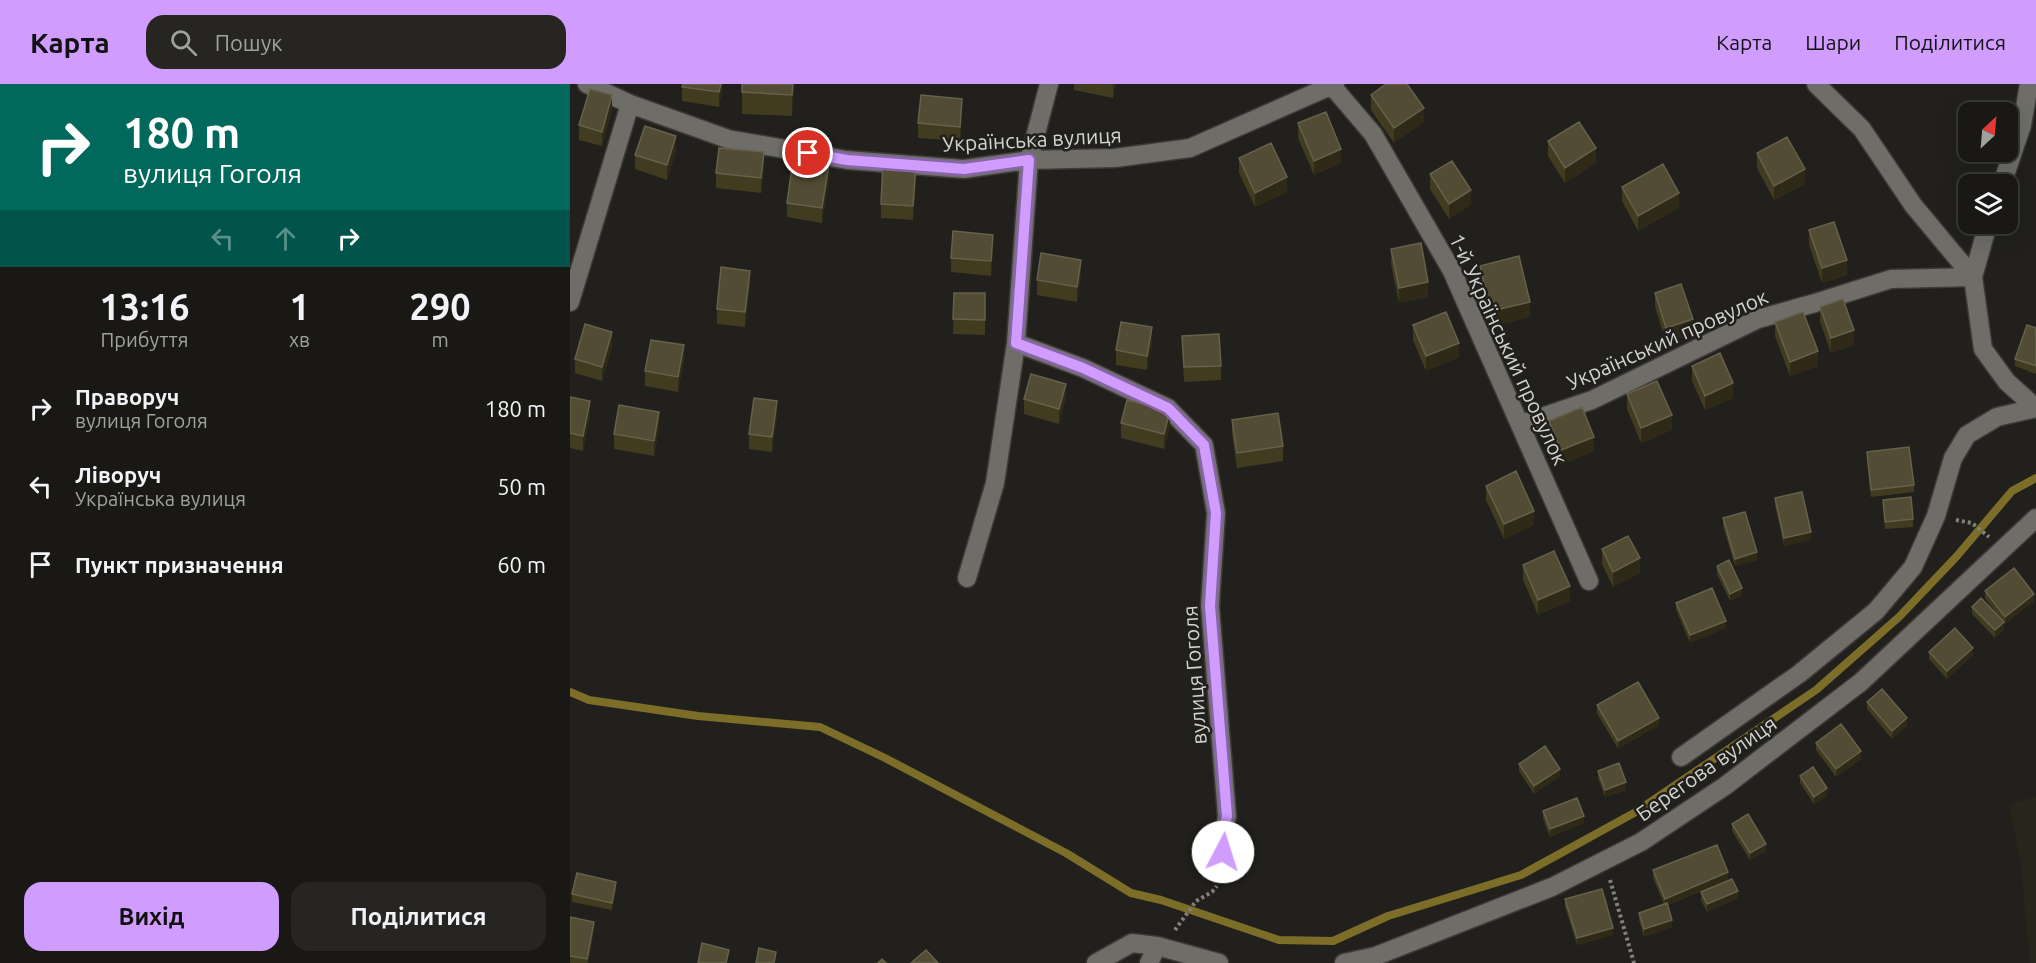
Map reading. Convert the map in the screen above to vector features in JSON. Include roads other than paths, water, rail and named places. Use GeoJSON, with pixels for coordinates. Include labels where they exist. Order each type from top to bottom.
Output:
{"type":"FeatureCollection","features":[{"type":"Feature","properties":{"kind":"street","name":"Українська вулиця"},"geometry":{"type":"LineString","coordinates":[[587,84],[630,105],[728,139],[847,160],[964,169],[1029,160],[1115,158],[1190,148],[1333,85]]}},
{"type":"Feature","properties":{"kind":"street"},"geometry":{"type":"LineString","coordinates":[[967,578],[995,483],[1016,343],[1029,160],[1049,84]]}},
{"type":"Feature","properties":{"kind":"street"},"geometry":{"type":"LineString","coordinates":[[1816,84],[1862,129],[1913,205],[1973,277]]}},
{"type":"Feature","properties":{"kind":"street"},"geometry":{"type":"LineString","coordinates":[[2007,174],[2029,127],[2029,84]]}},
{"type":"Feature","properties":{"kind":"street","name":"1-й Український провулок"},"geometry":{"type":"LineString","coordinates":[[1333,85],[1373,134],[1452,271],[1588,581]]}},
{"type":"Feature","properties":{"kind":"street"},"geometry":{"type":"LineString","coordinates":[[570,302],[630,105]]}},
{"type":"Feature","properties":{"kind":"street"},"geometry":{"type":"LineString","coordinates":[[1985,234],[1973,277],[1983,349],[2007,382],[2036,408]]}},
{"type":"Feature","properties":{"kind":"street","name":"Український провулок"},"geometry":{"type":"LineString","coordinates":[[1521,424],[1592,400],[1758,319],[1891,279],[1973,277]]}},
{"type":"Feature","properties":{"kind":"street","name":"вулиця Гоголя"},"geometry":{"type":"LineString","coordinates":[[1016,343],[1083,368],[1168,408],[1204,445],[1216,513],[1210,606],[1227,816],[1223,836],[1223,867]]}},
{"type":"Feature","properties":{"kind":"street","name":"Берегова вулиця"},"geometry":{"type":"LineString","coordinates":[[1681,757],[1799,674],[1876,611],[1913,567],[1936,516],[1953,458],[1967,435],[1997,417],[2036,408]]}},
{"type":"Feature","properties":{"kind":"street","name":"Берегова вулиця"},"geometry":{"type":"LineString","coordinates":[[1344,963],[1376,956],[1552,887],[1641,842],[1725,786],[1861,682],[2036,518]]}},
{"type":"Feature","properties":{"kind":"street"},"geometry":{"type":"LineString","coordinates":[[1096,963],[1132,943],[1157,946],[1219,963]]}},
{"type":"Feature","properties":{"kind":"street"},"geometry":{"type":"LineString","coordinates":[[1149,963],[1157,946]]}},
{"type":"Feature","properties":{"kind":"waterway"},"geometry":{"type":"LineString","coordinates":[[570,692],[589,700],[698,716],[820,727],[885,758],[1066,853],[1131,893],[1161,900],[1279,940],[1333,941],[1388,916],[1521,875],[1634,813],[1816,690],[1899,617],[1957,556],[2012,491],[2036,478]]}}]}
